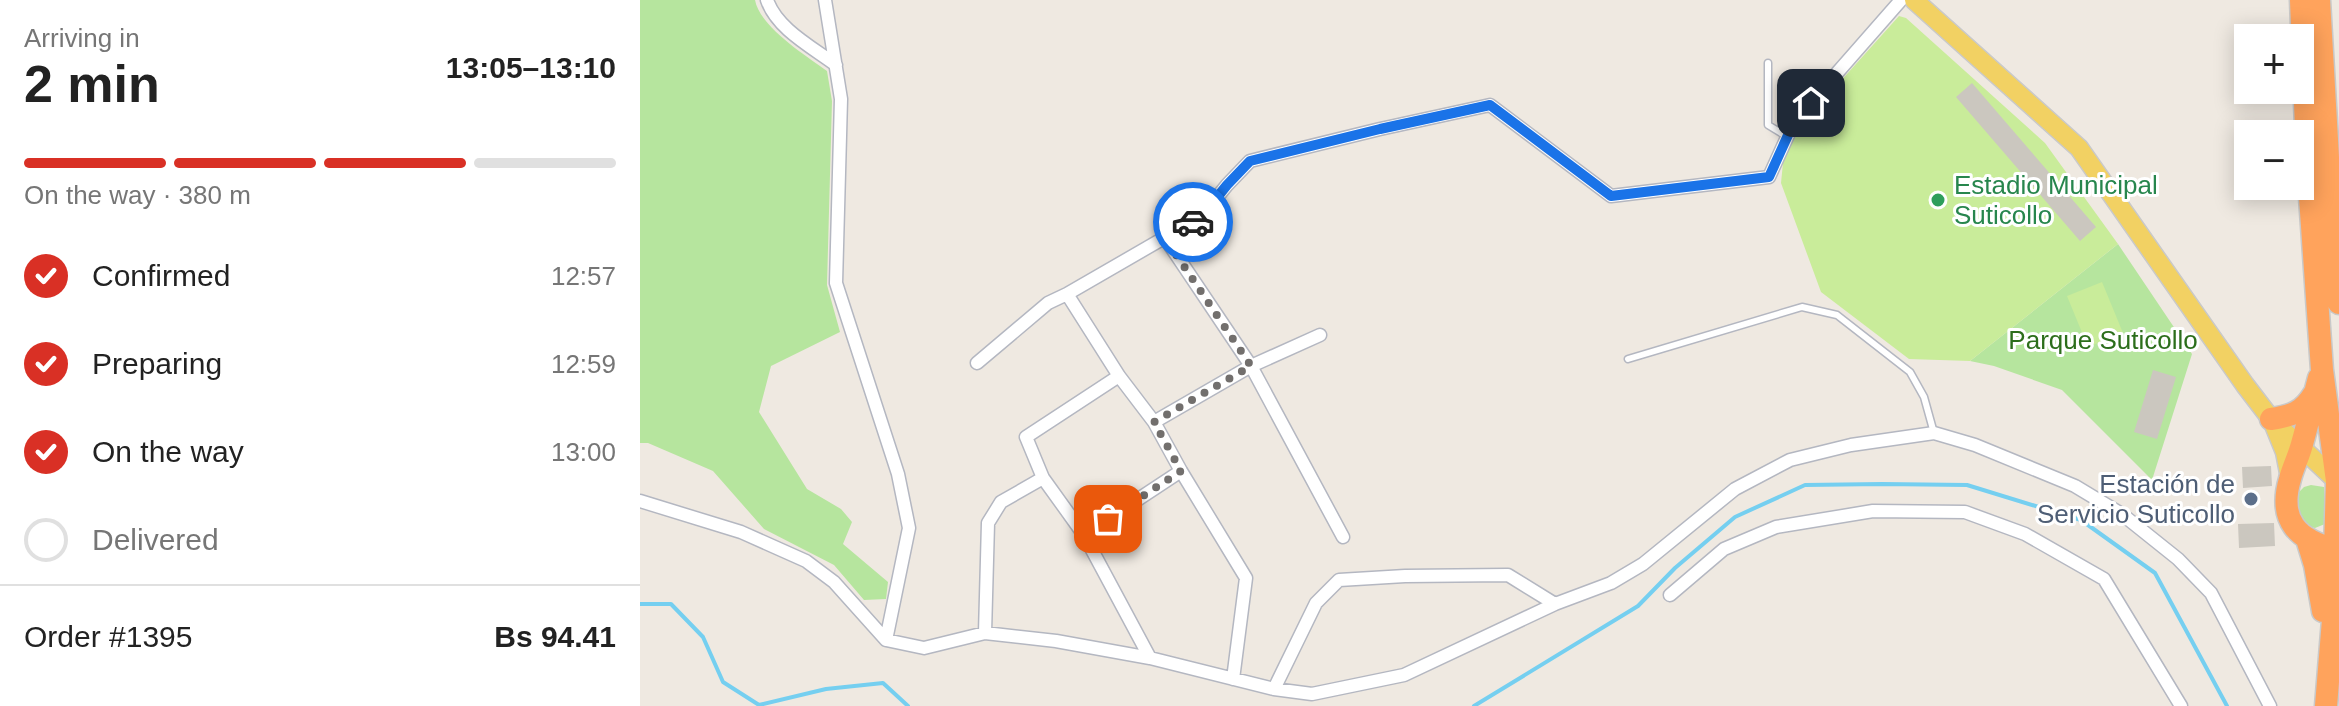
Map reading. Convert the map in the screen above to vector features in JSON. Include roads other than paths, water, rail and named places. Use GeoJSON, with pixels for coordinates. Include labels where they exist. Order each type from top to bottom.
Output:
{"type":"FeatureCollection","features":[{"type":"Feature","properties":{"kind":"highway"},"geometry":{"type":"LineString","coordinates":[[2301,0],[2307,154],[2322,370],[2338,482],[2326,706]]}},
{"type":"Feature","properties":{"kind":"highway"},"geometry":{"type":"LineString","coordinates":[[2319,0],[2339,303]]}},
{"type":"Feature","properties":{"kind":"highway"},"geometry":{"type":"LineString","coordinates":[[2322,370],[2285,503],[2288,519],[2307,539],[2336,550]]}},
{"type":"Feature","properties":{"kind":"highway"},"geometry":{"type":"LineString","coordinates":[[2271,419],[2297,414],[2315,393]]}},
{"type":"Feature","properties":{"kind":"highway"},"geometry":{"type":"LineString","coordinates":[[2307,539],[2315,565],[2330,652]]}},
{"type":"Feature","properties":{"kind":"main road"},"geometry":{"type":"LineString","coordinates":[[1914,0],[2079,148],[2271,419],[2338,482]]}},
{"type":"Feature","properties":{"kind":"main road"},"geometry":{"type":"LineString","coordinates":[[2271,419],[2285,452],[2290,478]]}},
{"type":"Feature","properties":{"kind":"street"},"geometry":{"type":"LineString","coordinates":[[767,0],[771,10],[791,32],[836,65]]}},
{"type":"Feature","properties":{"kind":"street"},"geometry":{"type":"LineString","coordinates":[[825,0],[841,99],[836,283],[898,474],[909,528],[886,640]]}},
{"type":"Feature","properties":{"kind":"street"},"geometry":{"type":"LineString","coordinates":[[977,363],[1048,303],[1202,216],[1250,161],[1380,129],[1490,105],[1611,196],[1769,177],[1794,122],[1901,0]]}},
{"type":"Feature","properties":{"kind":"street"},"geometry":{"type":"LineString","coordinates":[[1165,238],[1251,366],[1343,537]]}},
{"type":"Feature","properties":{"kind":"street"},"geometry":{"type":"LineString","coordinates":[[1067,294],[1119,376],[1154,422],[1246,578],[1233,679]]}},
{"type":"Feature","properties":{"kind":"street"},"geometry":{"type":"LineString","coordinates":[[1154,422],[1251,366],[1320,335]]}},
{"type":"Feature","properties":{"kind":"street"},"geometry":{"type":"LineString","coordinates":[[1119,376],[1026,437],[1043,478],[1084,535],[1150,658]]}},
{"type":"Feature","properties":{"kind":"street"},"geometry":{"type":"LineString","coordinates":[[640,501],[741,532],[806,561],[834,582],[886,640],[924,648],[985,633],[1056,641],[1150,658],[1274,689],[1312,694],[1404,675],[1555,604],[1611,583],[1643,564],[1735,489],[1790,460],[1851,445],[1934,433],[1975,445],[2075,486],[2123,515],[2178,559],[2211,593],[2270,706]]}},
{"type":"Feature","properties":{"kind":"street"},"geometry":{"type":"LineString","coordinates":[[1084,535],[1181,471]]}},
{"type":"Feature","properties":{"kind":"street"},"geometry":{"type":"LineString","coordinates":[[985,633],[988,523],[1001,502],[1043,478]]}},
{"type":"Feature","properties":{"kind":"street"},"geometry":{"type":"LineString","coordinates":[[1670,595],[1724,549],[1776,527],[1873,511],[1965,512],[2025,534],[2104,579],[2181,706]]}},
{"type":"Feature","properties":{"kind":"street"},"geometry":{"type":"LineString","coordinates":[[1274,689],[1316,603],[1339,580],[1508,575],[1555,604]]}},
{"type":"Feature","properties":{"kind":"lane"},"geometry":{"type":"LineString","coordinates":[[1768,63],[1768,125],[1786,136]]}},
{"type":"Feature","properties":{"kind":"lane"},"geometry":{"type":"LineString","coordinates":[[1628,359],[1802,307],[1837,315],[1910,372],[1924,397],[1934,433]]}},
{"type":"Feature","properties":{"kind":"waterway"},"geometry":{"type":"LineString","coordinates":[[1474,706],[1638,606],[1675,568],[1735,517],[1805,485],[1882,484],[1967,485],[2081,520],[2155,573],[2227,706]]}},
{"type":"Feature","properties":{"kind":"waterway"},"geometry":{"type":"LineString","coordinates":[[640,604],[671,604],[703,637],[723,682],[759,705],[826,689],[883,683],[908,706]]}},
{"type":"Feature","properties":{"kind":"place","name":"Estadio Municipal Suticollo"},"geometry":{"type":"Point","coordinates":[1938,200]}},
{"type":"Feature","properties":{"kind":"place","name":"Estación de Servicio Suticollo"},"geometry":{"type":"Point","coordinates":[2251,499]}},
{"type":"Feature","properties":{"kind":"park label","name":"Parque Suticollo"},"geometry":{"type":"Point","coordinates":[2103,340]}}]}
